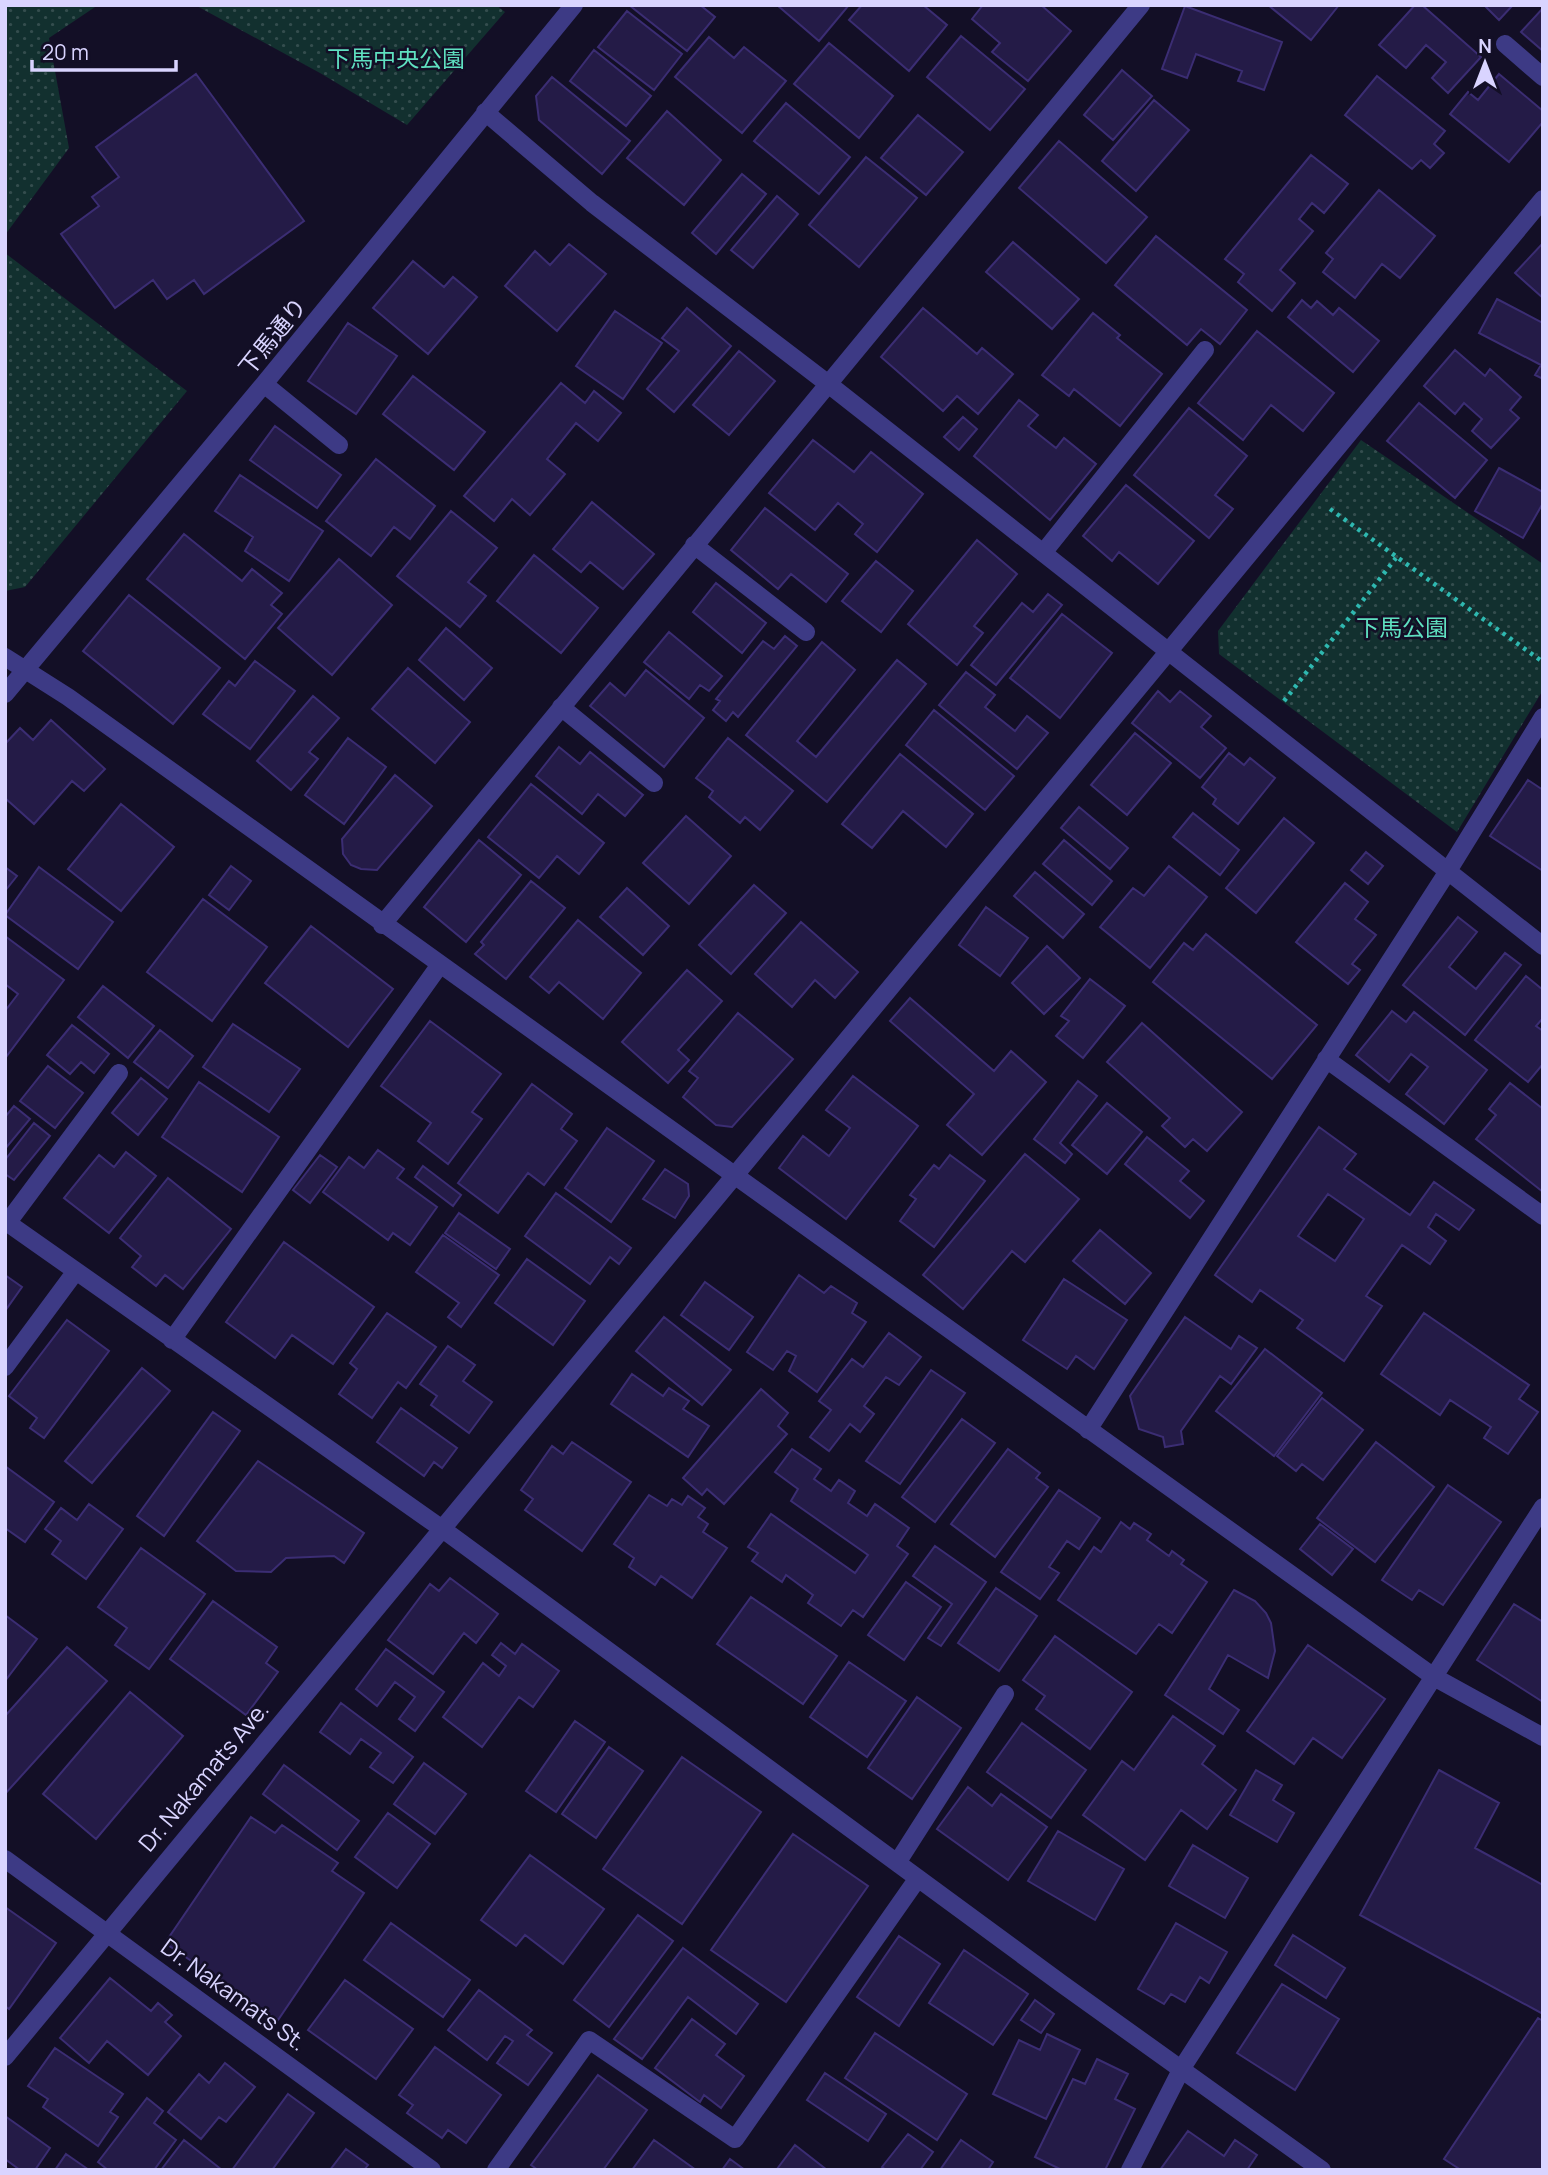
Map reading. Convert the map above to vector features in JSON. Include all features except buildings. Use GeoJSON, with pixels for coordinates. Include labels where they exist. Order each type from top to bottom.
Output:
{"type":"FeatureCollection","features":[{"type":"Feature","properties":{"kind":"street","name":"下馬通り"},"geometry":{"type":"LineString","coordinates":[[5,694],[264,384],[574,5]]}},
{"type":"Feature","properties":{"kind":"street"},"geometry":{"type":"LineString","coordinates":[[382,925],[1141,5]]}},
{"type":"Feature","properties":{"kind":"street"},"geometry":{"type":"LineString","coordinates":[[1505,44],[1543,77]]}},
{"type":"Feature","properties":{"kind":"street"},"geometry":{"type":"LineString","coordinates":[[485,112],[592,203],[827,383],[1543,946]]}},
{"type":"Feature","properties":{"kind":"street","name":"Dr. Nakamats Ave."},"geometry":{"type":"LineString","coordinates":[[5,2057],[1543,199]]}},
{"type":"Feature","properties":{"kind":"street"},"geometry":{"type":"LineString","coordinates":[[1043,553],[1205,350]]}},
{"type":"Feature","properties":{"kind":"street"},"geometry":{"type":"LineString","coordinates":[[264,384],[338,444]]}},
{"type":"Feature","properties":{"kind":"street"},"geometry":{"type":"LineString","coordinates":[[694,545],[806,632]]}},
{"type":"Feature","properties":{"kind":"street"},"geometry":{"type":"LineString","coordinates":[[5,657],[68,697],[733,1177],[1434,1677],[1543,1737]]}},
{"type":"Feature","properties":{"kind":"street"},"geometry":{"type":"LineString","coordinates":[[561,707],[654,783]]}},
{"type":"Feature","properties":{"kind":"street"},"geometry":{"type":"LineString","coordinates":[[1088,1430],[1448,871],[1543,717]]}},
{"type":"Feature","properties":{"kind":"street"},"geometry":{"type":"LineString","coordinates":[[173,1340],[439,966]]}},
{"type":"Feature","properties":{"kind":"street"},"geometry":{"type":"LineString","coordinates":[[1326,1059],[1543,1216]]}},
{"type":"Feature","properties":{"kind":"street"},"geometry":{"type":"LineString","coordinates":[[119,1073],[6,1222],[441,1528],[897,1863],[1322,2170]]}},
{"type":"Feature","properties":{"kind":"street"},"geometry":{"type":"LineString","coordinates":[[5,1367],[76,1271]]}},
{"type":"Feature","properties":{"kind":"street"},"geometry":{"type":"LineString","coordinates":[[1130,2170],[1182,2068],[1543,1507]]}},
{"type":"Feature","properties":{"kind":"street"},"geometry":{"type":"LineString","coordinates":[[897,1863],[1005,1694]]}},
{"type":"Feature","properties":{"kind":"street","name":"Dr. Nakamats St."},"geometry":{"type":"LineString","coordinates":[[5,1860],[107,1931],[432,2170]]}},
{"type":"Feature","properties":{"kind":"street"},"geometry":{"type":"LineString","coordinates":[[496,2170],[589,2040],[734,2139],[918,1878]]}},
{"type":"Feature","properties":{"kind":"path"},"geometry":{"type":"LineString","coordinates":[[1302,489],[1543,662]]}},
{"type":"Feature","properties":{"kind":"path"},"geometry":{"type":"LineString","coordinates":[[1264,727],[1396,558]]}},
{"type":"Feature","properties":{"kind":"green space"},"geometry":{"type":"Polygon","coordinates":[[[5,5],[98,5],[49,38],[69,148],[5,235],[5,5]]]}},
{"type":"Feature","properties":{"kind":"green space","name":"下馬中央公園"},"geometry":{"type":"Polygon","coordinates":[[[195,5],[496,5],[505,12],[407,125],[320,73],[195,5]]]}},
{"type":"Feature","properties":{"kind":"green space"},"geometry":{"type":"Polygon","coordinates":[[[5,253],[187,391],[25,587],[5,591],[5,253]]]}},
{"type":"Feature","properties":{"kind":"green space","name":"下馬公園"},"geometry":{"type":"Polygon","coordinates":[[[1361,440],[1543,564],[1543,690],[1457,832],[1219,654],[1218,631],[1361,440]]]}}]}
